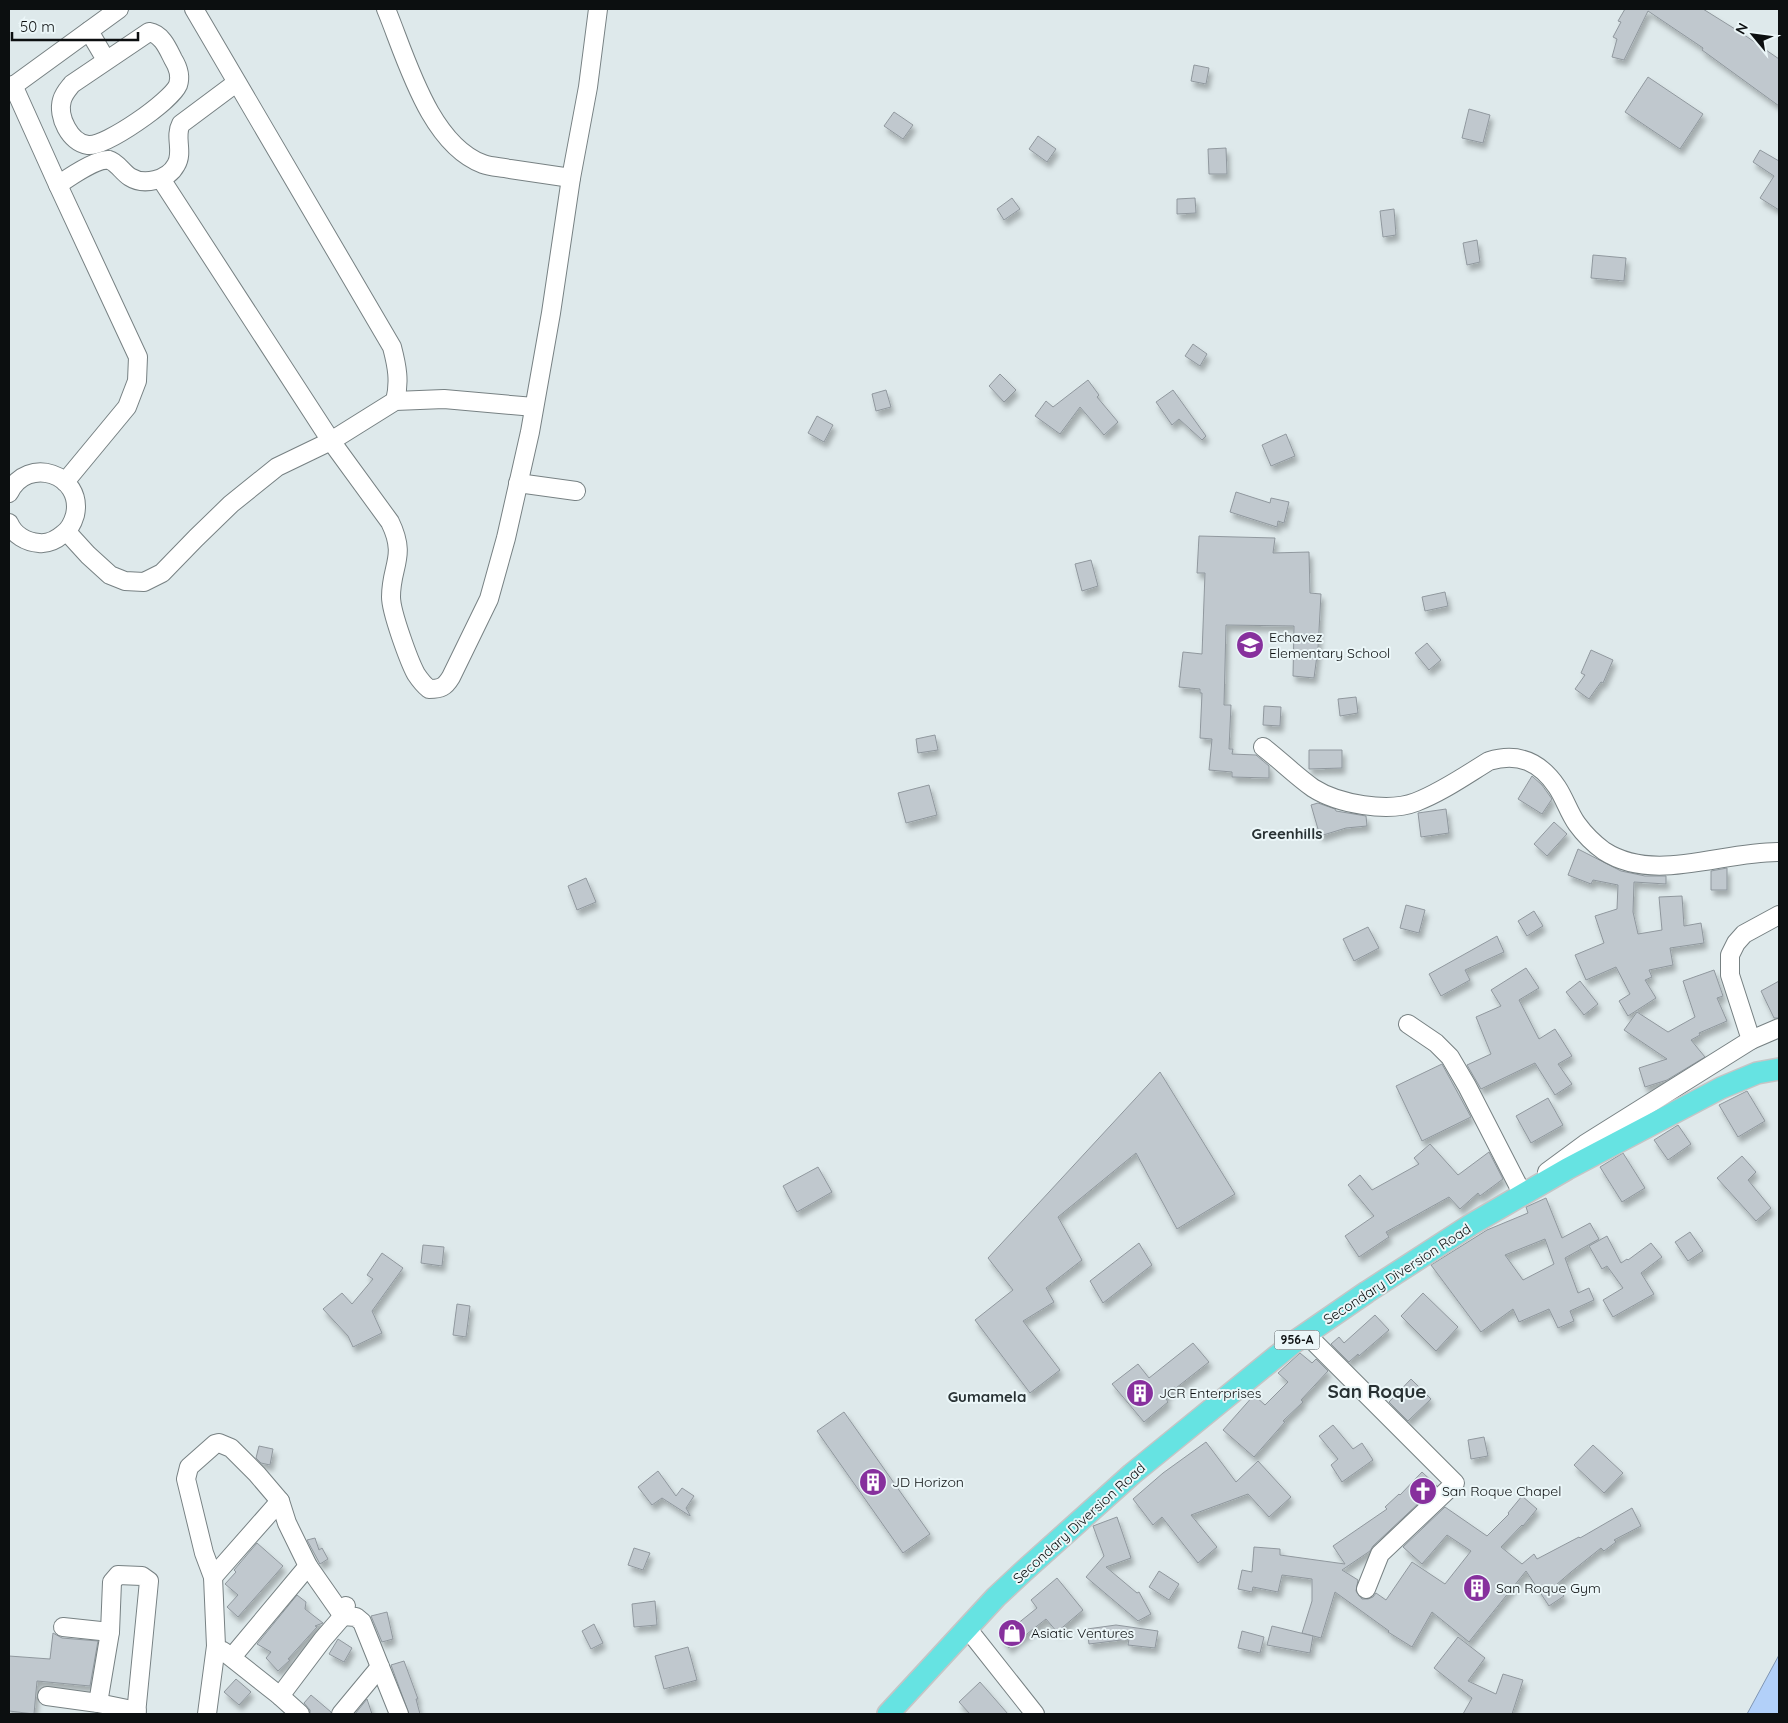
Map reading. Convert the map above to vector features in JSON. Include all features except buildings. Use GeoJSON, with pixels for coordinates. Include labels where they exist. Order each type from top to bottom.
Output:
{"type":"FeatureCollection","features":[{"type":"Feature","properties":{"kind":"main road","name":"Secondary Diversion Road"},"geometry":{"type":"LineString","coordinates":[[888,1714],[967,1628],[1018,1577],[1132,1474],[1293,1342],[1472,1224],[1567,1169],[1721,1088],[1757,1073],[1779,1070]]}},
{"type":"Feature","properties":{"kind":"street"},"geometry":{"type":"LineString","coordinates":[[65,482],[127,407],[137,381],[138,357],[11,87],[119,9]]}},
{"type":"Feature","properties":{"kind":"street"},"geometry":{"type":"LineString","coordinates":[[194,9],[392,347],[398,370],[398,387],[395,400]]}},
{"type":"Feature","properties":{"kind":"street"},"geometry":{"type":"LineString","coordinates":[[386,9],[421,97],[437,123],[468,157],[484,165],[571,178]]}},
{"type":"Feature","properties":{"kind":"street"},"geometry":{"type":"LineString","coordinates":[[161,179],[331,441],[390,522],[399,546],[390,598],[392,611],[416,674],[429,689],[438,689],[445,686],[451,677],[489,599],[506,538],[552,313],[571,178],[588,87],[598,9]]}},
{"type":"Feature","properties":{"kind":"street"},"geometry":{"type":"LineString","coordinates":[[89,30],[106,60]]}},
{"type":"Feature","properties":{"kind":"street"},"geometry":{"type":"LineString","coordinates":[[154,32],[162,39],[175,61],[179,76],[178,84],[162,105],[112,138],[95,145],[88,145],[76,139],[64,122],[61,101],[65,92],[72,84],[106,60],[145,33],[154,32]]}},
{"type":"Feature","properties":{"kind":"street"},"geometry":{"type":"LineString","coordinates":[[58,185],[96,162],[107,160],[136,180],[142,182],[161,179],[169,174],[178,162],[180,147],[178,131],[181,124],[236,83]]}},
{"type":"Feature","properties":{"kind":"street"},"geometry":{"type":"LineString","coordinates":[[67,532],[88,555],[110,574],[125,581],[144,582],[162,573],[231,504],[277,467],[331,441],[395,400],[444,399],[534,406]]}},
{"type":"Feature","properties":{"kind":"street"},"geometry":{"type":"LineString","coordinates":[[9,526],[26,540],[44,543],[56,540],[67,532],[74,521],[76,510],[72,490],[65,482],[54,475],[42,472],[29,474],[10,486]]}},
{"type":"Feature","properties":{"kind":"street"},"geometry":{"type":"LineString","coordinates":[[518,484],[576,491]]}},
{"type":"Feature","properties":{"kind":"street"},"geometry":{"type":"LineString","coordinates":[[1263,747],[1302,780],[1320,792],[1339,799],[1369,806],[1383,807],[1414,803],[1489,761],[1500,758],[1522,758],[1531,762],[1546,774],[1557,787],[1577,824],[1590,841],[1619,858],[1636,863],[1669,866],[1745,854],[1779,852]]}},
{"type":"Feature","properties":{"kind":"street"},"geometry":{"type":"LineString","coordinates":[[1751,1040],[1730,975],[1730,955],[1736,943],[1744,934],[1779,914]]}},
{"type":"Feature","properties":{"kind":"street"},"geometry":{"type":"LineString","coordinates":[[1408,1024],[1436,1043],[1450,1058],[1527,1192],[1558,1163],[1585,1144],[1751,1040],[1779,1028]]}},
{"type":"Feature","properties":{"kind":"street"},"geometry":{"type":"LineString","coordinates":[[1306,1334],[1455,1483],[1380,1554],[1366,1589]]}},
{"type":"Feature","properties":{"kind":"street"},"geometry":{"type":"LineString","coordinates":[[207,1714],[216,1646],[213,1577],[204,1552],[186,1479],[189,1467],[215,1444],[226,1445],[231,1448],[280,1501],[287,1523],[308,1566],[345,1610],[362,1622],[399,1714]]}},
{"type":"Feature","properties":{"kind":"street"},"geometry":{"type":"LineString","coordinates":[[213,1577],[280,1501]]}},
{"type":"Feature","properties":{"kind":"street"},"geometry":{"type":"LineString","coordinates":[[232,1657],[308,1566]]}},
{"type":"Feature","properties":{"kind":"street"},"geometry":{"type":"LineString","coordinates":[[47,1696],[98,1703],[137,1713],[149,1581],[142,1576],[118,1576],[112,1582],[110,1632],[98,1703]]}},
{"type":"Feature","properties":{"kind":"street"},"geometry":{"type":"LineString","coordinates":[[280,1696],[345,1610]]}},
{"type":"Feature","properties":{"kind":"street"},"geometry":{"type":"LineString","coordinates":[[63,1627],[110,1632]]}},
{"type":"Feature","properties":{"kind":"street"},"geometry":{"type":"LineString","coordinates":[[967,1628],[1035,1714]]}},
{"type":"Feature","properties":{"kind":"street"},"geometry":{"type":"LineString","coordinates":[[216,1646],[232,1657],[300,1714]]}},
{"type":"Feature","properties":{"kind":"street"},"geometry":{"type":"LineString","coordinates":[[341,1714],[380,1668]]}},
{"type":"Feature","properties":{"kind":"water"},"geometry":{"type":"Polygon","coordinates":[[[1779,1655],[1779,1714],[1747,1714],[1779,1655]]]}},
{"type":"Feature","properties":{"kind":"place","name":"Echavez Elementary School"},"geometry":{"type":"Point","coordinates":[1250,645]}},
{"type":"Feature","properties":{"kind":"place","name":"JCR Enterprises"},"geometry":{"type":"Point","coordinates":[1140,1393]}},
{"type":"Feature","properties":{"kind":"place","name":"JD Horizon"},"geometry":{"type":"Point","coordinates":[873,1482]}},
{"type":"Feature","properties":{"kind":"place","name":"San Roque Chapel"},"geometry":{"type":"Point","coordinates":[1423,1491]}},
{"type":"Feature","properties":{"kind":"place","name":"San Roque Gym"},"geometry":{"type":"Point","coordinates":[1477,1588]}},
{"type":"Feature","properties":{"kind":"place","name":"Asiatic Ventures"},"geometry":{"type":"Point","coordinates":[1012,1633]}},
{"type":"Feature","properties":{"kind":"district","name":"Greenhills"},"geometry":{"type":"Point","coordinates":[1287,834]}},
{"type":"Feature","properties":{"kind":"district","name":"San Roque"},"geometry":{"type":"Point","coordinates":[1377,1391]}},
{"type":"Feature","properties":{"kind":"district","name":"Gumamela"},"geometry":{"type":"Point","coordinates":[987,1397]}}]}
